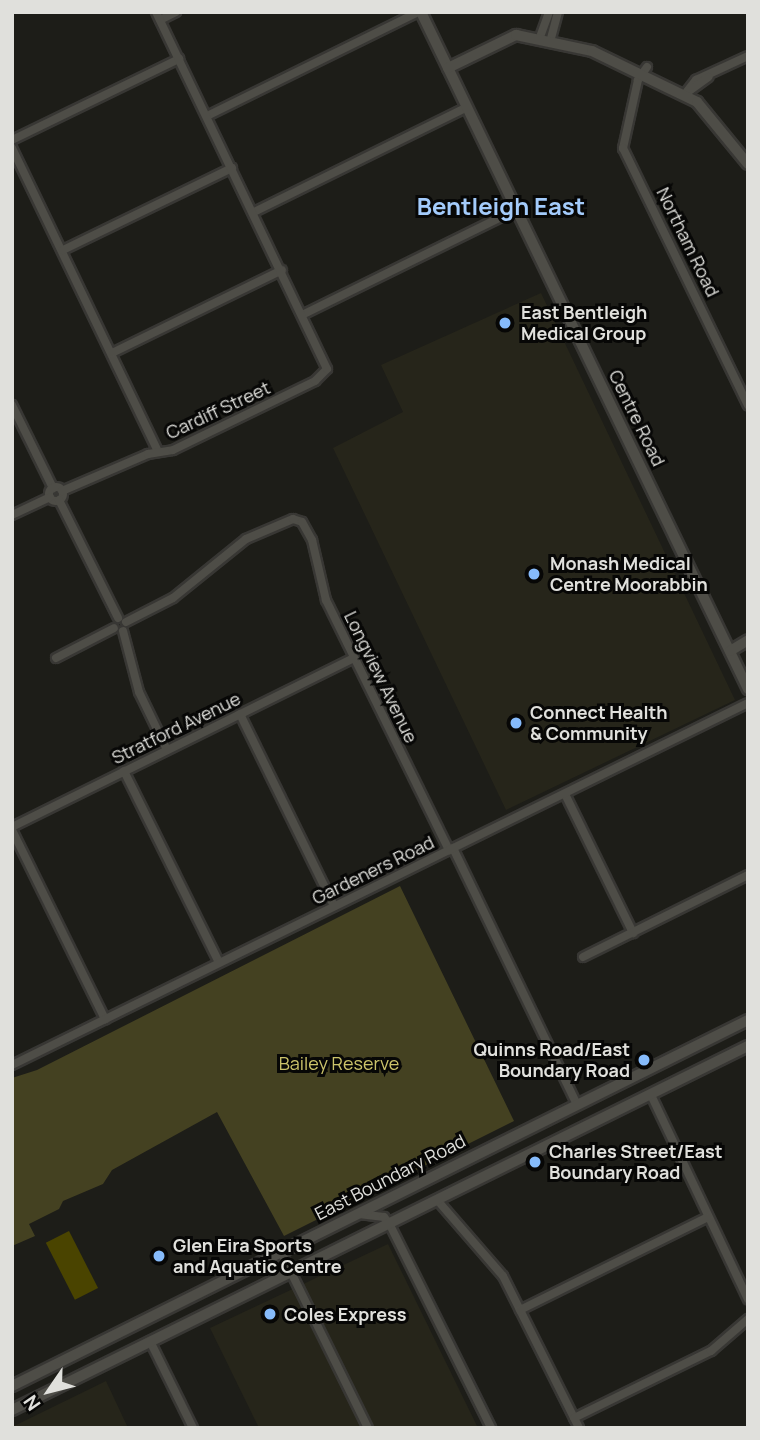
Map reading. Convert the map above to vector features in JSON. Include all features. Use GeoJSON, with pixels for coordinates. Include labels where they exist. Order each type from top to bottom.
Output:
{"type":"FeatureCollection","features":[{"type":"Feature","properties":{"kind":"main road","name":"Centre Road"},"geometry":{"type":"LineString","coordinates":[[419,12],[517,209],[748,690]]}},
{"type":"Feature","properties":{"kind":"main road"},"geometry":{"type":"LineString","coordinates":[[448,68],[506,38],[547,38],[592,51],[645,71],[705,100],[748,156]]}},
{"type":"Feature","properties":{"kind":"main road"},"geometry":{"type":"LineString","coordinates":[[688,91],[748,164]]}},
{"type":"Feature","properties":{"kind":"main road"},"geometry":{"type":"LineString","coordinates":[[730,651],[748,640]]}},
{"type":"Feature","properties":{"kind":"main road"},"geometry":{"type":"LineString","coordinates":[[730,651],[748,646]]}},
{"type":"Feature","properties":{"kind":"main road","name":"East Boundary Road"},"geometry":{"type":"LineString","coordinates":[[12,1387],[576,1103],[746,1021]]}},
{"type":"Feature","properties":{"kind":"main road"},"geometry":{"type":"LineString","coordinates":[[12,1410],[748,1046]]}},
{"type":"Feature","properties":{"kind":"street"},"geometry":{"type":"LineString","coordinates":[[176,12],[158,16],[304,314],[517,209]]}},
{"type":"Feature","properties":{"kind":"street"},"geometry":{"type":"LineString","coordinates":[[207,117],[419,12]]}},
{"type":"Feature","properties":{"kind":"street"},"geometry":{"type":"LineString","coordinates":[[547,38],[549,12]]}},
{"type":"Feature","properties":{"kind":"street"},"geometry":{"type":"LineString","coordinates":[[547,38],[558,12]]}},
{"type":"Feature","properties":{"kind":"street"},"geometry":{"type":"LineString","coordinates":[[688,91],[710,74],[748,56]]}},
{"type":"Feature","properties":{"kind":"street"},"geometry":{"type":"LineString","coordinates":[[12,140],[179,59]]}},
{"type":"Feature","properties":{"kind":"street","name":"Northam Road"},"geometry":{"type":"LineString","coordinates":[[645,71],[623,131],[625,153],[748,404]]}},
{"type":"Feature","properties":{"kind":"street"},"geometry":{"type":"LineString","coordinates":[[254,212],[467,107]]}},
{"type":"Feature","properties":{"kind":"street"},"geometry":{"type":"LineString","coordinates":[[12,148],[158,453]]}},
{"type":"Feature","properties":{"kind":"street"},"geometry":{"type":"LineString","coordinates":[[63,250],[232,168]]}},
{"type":"Feature","properties":{"kind":"street"},"geometry":{"type":"LineString","coordinates":[[112,353],[282,270]]}},
{"type":"Feature","properties":{"kind":"street","name":"Cardiff Street"},"geometry":{"type":"LineString","coordinates":[[57,489],[173,450],[324,374],[326,361],[304,314]]}},
{"type":"Feature","properties":{"kind":"street"},"geometry":{"type":"LineString","coordinates":[[12,405],[122,620],[118,630],[139,692],[167,750]]}},
{"type":"Feature","properties":{"kind":"street"},"geometry":{"type":"LineString","coordinates":[[12,514],[50,497],[57,489]]}},
{"type":"Feature","properties":{"kind":"street"},"geometry":{"type":"LineString","coordinates":[[50,497],[59,500]]}},
{"type":"Feature","properties":{"kind":"street","name":"Longview Avenue"},"geometry":{"type":"LineString","coordinates":[[122,620],[173,598],[246,539],[293,519],[308,528],[326,600],[576,1103]]}},
{"type":"Feature","properties":{"kind":"street"},"geometry":{"type":"LineString","coordinates":[[56,658],[118,630]]}},
{"type":"Feature","properties":{"kind":"street","name":"Stratford Avenue"},"geometry":{"type":"LineString","coordinates":[[12,828],[354,658]]}},
{"type":"Feature","properties":{"kind":"street","name":"Gardeners Road"},"geometry":{"type":"LineString","coordinates":[[12,1065],[748,703]]}},
{"type":"Feature","properties":{"kind":"street"},"geometry":{"type":"LineString","coordinates":[[240,714],[334,906]]}},
{"type":"Feature","properties":{"kind":"street"},"geometry":{"type":"LineString","coordinates":[[124,771],[219,962]]}},
{"type":"Feature","properties":{"kind":"street"},"geometry":{"type":"LineString","coordinates":[[565,794],[633,933]]}},
{"type":"Feature","properties":{"kind":"street"},"geometry":{"type":"LineString","coordinates":[[12,828],[105,1019]]}},
{"type":"Feature","properties":{"kind":"street"},"geometry":{"type":"LineString","coordinates":[[583,957],[748,875]]}},
{"type":"Feature","properties":{"kind":"street"},"geometry":{"type":"LineString","coordinates":[[650,1095],[748,1299]]}},
{"type":"Feature","properties":{"kind":"street"},"geometry":{"type":"LineString","coordinates":[[438,1201],[503,1276],[579,1428]]}},
{"type":"Feature","properties":{"kind":"street"},"geometry":{"type":"LineString","coordinates":[[359,1214],[384,1217],[390,1225],[491,1428]]}},
{"type":"Feature","properties":{"kind":"street"},"geometry":{"type":"LineString","coordinates":[[520,1310],[708,1217]]}},
{"type":"Feature","properties":{"kind":"street"},"geometry":{"type":"LineString","coordinates":[[281,1252],[368,1428]]}},
{"type":"Feature","properties":{"kind":"street"},"geometry":{"type":"LineString","coordinates":[[574,1418],[710,1351],[748,1319]]}},
{"type":"Feature","properties":{"kind":"street"},"geometry":{"type":"LineString","coordinates":[[150,1341],[193,1428]]}},
{"type":"Feature","properties":{"kind":"shaded area","name":"Monash Medical Centre Moorabbin"},"geometry":{"type":"Polygon","coordinates":[[[541,293],[735,700],[506,810],[333,448],[403,412],[381,365],[541,293]]]}},
{"type":"Feature","properties":{"kind":"shaded area"},"geometry":{"type":"Polygon","coordinates":[[[69,1231],[98,1288],[75,1300],[46,1243],[69,1231]]]}},
{"type":"Feature","properties":{"kind":"shaded area"},"geometry":{"type":"Polygon","coordinates":[[[388,1244],[478,1428],[259,1428],[210,1328],[388,1244]]]}},
{"type":"Feature","properties":{"kind":"shaded area"},"geometry":{"type":"Polygon","coordinates":[[[106,1381],[128,1428],[12,1428],[12,1427],[106,1381]]]}},
{"type":"Feature","properties":{"kind":"green space","name":"Bailey Reserve"},"geometry":{"type":"Polygon","coordinates":[[[400,886],[514,1121],[284,1236],[217,1112],[112,1170],[103,1184],[63,1201],[59,1209],[29,1224],[35,1236],[12,1246],[12,1078],[37,1070],[400,886]]]}},
{"type":"Feature","properties":{"kind":"place","name":"East Bentleigh Medical Group"},"geometry":{"type":"Point","coordinates":[505,323]}},
{"type":"Feature","properties":{"kind":"place","name":"Monash Medical Centre Moorabbin"},"geometry":{"type":"Point","coordinates":[534,574]}},
{"type":"Feature","properties":{"kind":"place","name":"Connect Health & Community"},"geometry":{"type":"Point","coordinates":[516,723]}},
{"type":"Feature","properties":{"kind":"place","name":"Quinns Road/East Boundary Road"},"geometry":{"type":"Point","coordinates":[644,1060]}},
{"type":"Feature","properties":{"kind":"place","name":"Charles Street/East Boundary Road"},"geometry":{"type":"Point","coordinates":[535,1162]}},
{"type":"Feature","properties":{"kind":"place","name":"Glen Eira Sports and Aquatic Centre"},"geometry":{"type":"Point","coordinates":[159,1256]}},
{"type":"Feature","properties":{"kind":"place","name":"Coles Express"},"geometry":{"type":"Point","coordinates":[270,1314]}},
{"type":"Feature","properties":{"kind":"district","name":"Bentleigh East"},"geometry":{"type":"Point","coordinates":[501,206]}}]}
